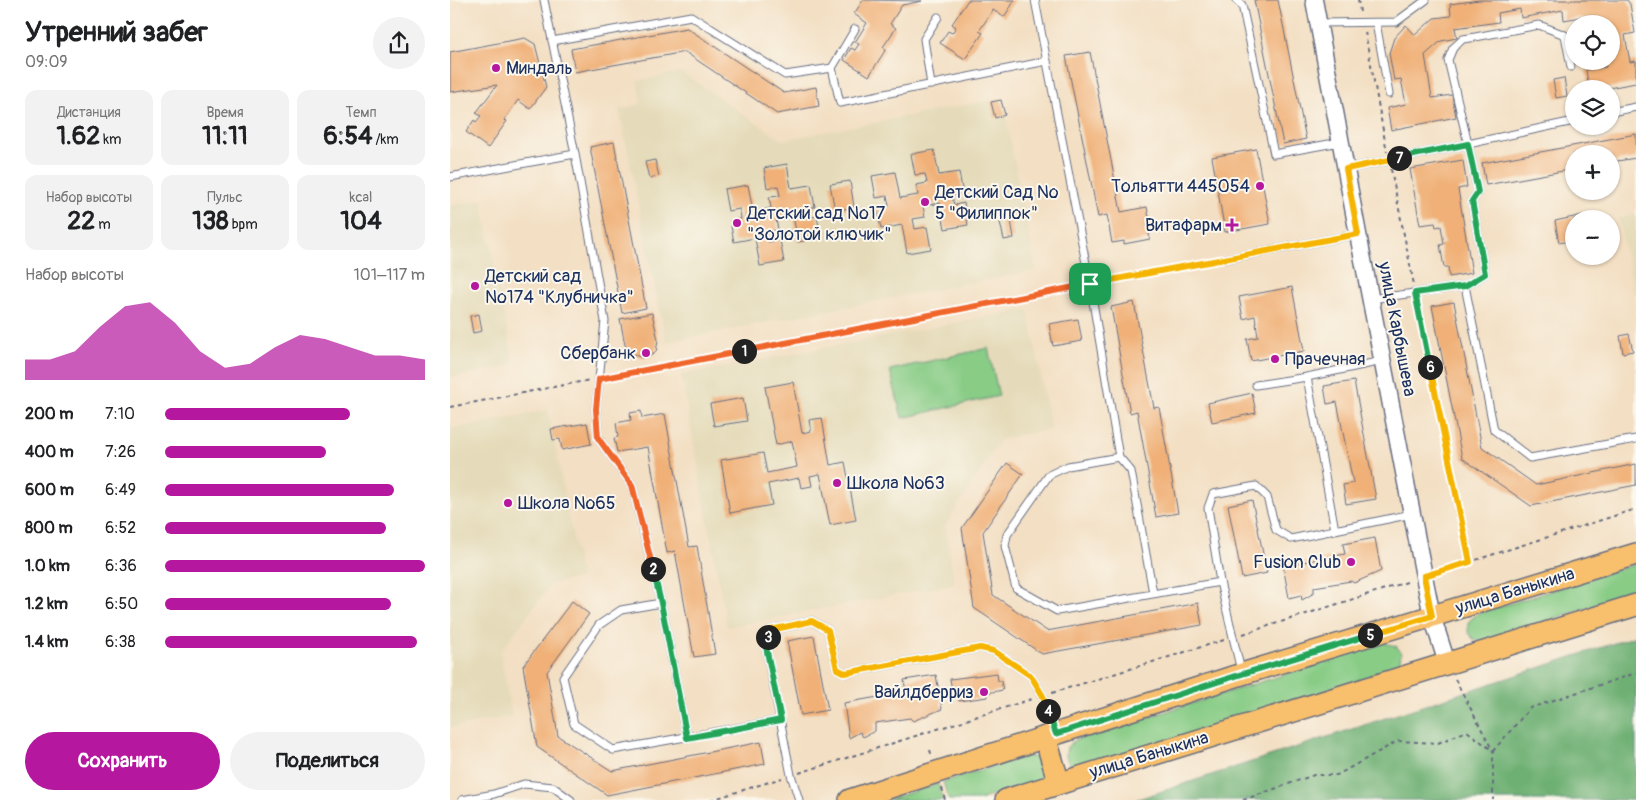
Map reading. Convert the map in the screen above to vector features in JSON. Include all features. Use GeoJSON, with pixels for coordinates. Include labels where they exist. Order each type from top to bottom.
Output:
{"type":"FeatureCollection","features":[{"type":"Feature","properties":{"kind":"main road","name":"улица Баныкина"},"geometry":{"type":"LineString","coordinates":[[850,800],[1242,674],[1636,554]]}},
{"type":"Feature","properties":{"kind":"main road","name":"улица Баныкина"},"geometry":{"type":"LineString","coordinates":[[1006,800],[1636,605]]}},
{"type":"Feature","properties":{"kind":"main road"},"geometry":{"type":"LineString","coordinates":[[1050,736],[1059,783]]}},
{"type":"Feature","properties":{"kind":"street","name":"улица Карбышева"},"geometry":{"type":"LineString","coordinates":[[1314,0],[1432,616],[1447,663]]}},
{"type":"Feature","properties":{"kind":"lane"},"geometry":{"type":"LineString","coordinates":[[544,0],[575,154],[605,321],[596,409],[598,438],[632,485],[661,603],[687,738]]}},
{"type":"Feature","properties":{"kind":"lane"},"geometry":{"type":"LineString","coordinates":[[1035,0],[1090,284],[1119,458],[1131,471],[1153,593]]}},
{"type":"Feature","properties":{"kind":"lane"},"geometry":{"type":"LineString","coordinates":[[1236,0],[1242,4],[1274,154],[1341,142]]}},
{"type":"Feature","properties":{"kind":"lane"},"geometry":{"type":"LineString","coordinates":[[1319,23],[1396,22],[1426,0]]}},
{"type":"Feature","properties":{"kind":"lane"},"geometry":{"type":"LineString","coordinates":[[552,41],[691,16],[785,75],[832,68]]}},
{"type":"Feature","properties":{"kind":"lane"},"geometry":{"type":"LineString","coordinates":[[931,85],[924,40],[938,17]]}},
{"type":"Feature","properties":{"kind":"lane"},"geometry":{"type":"LineString","coordinates":[[1376,23],[1389,94]]}},
{"type":"Feature","properties":{"kind":"lane"},"geometry":{"type":"LineString","coordinates":[[1370,299],[1465,286],[1485,274],[1472,201],[1478,192],[1448,60],[1450,53],[1457,43],[1470,38],[1539,25],[1565,35]]}},
{"type":"Feature","properties":{"kind":"lane"},"geometry":{"type":"LineString","coordinates":[[855,30],[832,68],[840,103],[1047,61]]}},
{"type":"Feature","properties":{"kind":"lane"},"geometry":{"type":"LineString","coordinates":[[1620,110],[1636,107]]}},
{"type":"Feature","properties":{"kind":"lane"},"geometry":{"type":"LineString","coordinates":[[1346,169],[1565,122]]}},
{"type":"Feature","properties":{"kind":"lane"},"geometry":{"type":"LineString","coordinates":[[450,177],[575,154]]}},
{"type":"Feature","properties":{"kind":"lane"},"geometry":{"type":"LineString","coordinates":[[1224,259],[1358,234]]}},
{"type":"Feature","properties":{"kind":"lane"},"geometry":{"type":"LineString","coordinates":[[1465,286],[1494,430],[1530,458],[1636,438]]}},
{"type":"Feature","properties":{"kind":"lane"},"geometry":{"type":"LineString","coordinates":[[1256,385],[1307,377],[1382,361]]}},
{"type":"Feature","properties":{"kind":"lane"},"geometry":{"type":"LineString","coordinates":[[1307,377],[1336,530]]}},
{"type":"Feature","properties":{"kind":"lane"},"geometry":{"type":"LineString","coordinates":[[1119,458],[1068,466],[1049,475],[1007,535],[1005,546],[1016,588],[1057,611],[1220,582]]}},
{"type":"Feature","properties":{"kind":"lane"},"geometry":{"type":"LineString","coordinates":[[1242,674],[1220,582],[1208,508],[1213,494],[1256,486],[1267,496],[1276,530],[1291,539],[1412,514]]}},
{"type":"Feature","properties":{"kind":"lane"},"geometry":{"type":"LineString","coordinates":[[661,603],[621,610],[599,625],[563,677],[574,724],[613,750],[781,720]]}},
{"type":"Feature","properties":{"kind":"lane"},"geometry":{"type":"LineString","coordinates":[[799,800],[791,775],[765,642],[771,630],[812,621],[828,630],[837,669],[845,673],[980,648],[994,651],[1031,676],[1043,696],[1050,736]]}},
{"type":"Feature","properties":{"kind":"lane"},"geometry":{"type":"LineString","coordinates":[[462,800],[494,794],[524,784],[553,787],[571,800]]}},
{"type":"Feature","properties":{"kind":"path"},"geometry":{"type":"LineString","coordinates":[[1358,0],[1470,562]]}},
{"type":"Feature","properties":{"kind":"path"},"geometry":{"type":"LineString","coordinates":[[450,407],[1224,259]]}},
{"type":"Feature","properties":{"kind":"path"},"geometry":{"type":"LineString","coordinates":[[711,800],[1234,638],[1636,509]]}},
{"type":"Feature","properties":{"kind":"path"},"geometry":{"type":"LineString","coordinates":[[1447,663],[1493,752],[1493,800]]}},
{"type":"Feature","properties":{"kind":"path"},"geometry":{"type":"LineString","coordinates":[[1493,752],[1530,708],[1636,673]]}},
{"type":"Feature","properties":{"kind":"path"},"geometry":{"type":"LineString","coordinates":[[1243,800],[1314,775],[1337,775],[1398,741],[1438,743],[1467,731],[1493,752]]}},
{"type":"Feature","properties":{"kind":"shaded area"},"geometry":{"type":"Polygon","coordinates":[[[681,72],[782,140],[1002,98],[1036,270],[666,342],[619,109],[641,104],[637,81],[681,72]]]}},
{"type":"Feature","properties":{"kind":"shaded area","name":"Детский сад №174 \"Клубничка\""},"geometry":{"type":"Polygon","coordinates":[[[482,200],[514,365],[450,378],[450,206],[482,200]]]}},
{"type":"Feature","properties":{"kind":"shaded area"},"geometry":{"type":"Polygon","coordinates":[[[1636,214],[1636,295],[1620,227],[1620,218],[1636,214]]]}},
{"type":"Feature","properties":{"kind":"shaded area","name":"Школа №63"},"geometry":{"type":"Polygon","coordinates":[[[1028,309],[1051,429],[1001,439],[945,526],[955,584],[727,627],[681,375],[1028,309]]]}},
{"type":"Feature","properties":{"kind":"shaded area","name":"Школа №65"},"geometry":{"type":"Polygon","coordinates":[[[548,410],[581,578],[551,584],[500,652],[512,716],[450,728],[450,429],[548,410]]]}},
{"type":"Feature","properties":{"kind":"green space"},"geometry":{"type":"Polygon","coordinates":[[[988,348],[999,396],[902,418],[890,370],[988,348]]]}},
{"type":"Feature","properties":{"kind":"green space"},"geometry":{"type":"Polygon","coordinates":[[[1636,564],[1636,592],[1484,641],[1473,639],[1468,632],[1468,622],[1477,614],[1636,564]]]}},
{"type":"Feature","properties":{"kind":"green space"},"geometry":{"type":"Polygon","coordinates":[[[1636,636],[1636,800],[1135,800],[1636,636]]]}},
{"type":"Feature","properties":{"kind":"green space"},"geometry":{"type":"Polygon","coordinates":[[[1385,643],[1396,646],[1401,653],[1400,663],[1393,670],[1080,769],[1072,766],[1068,761],[1066,755],[1067,747],[1075,740],[1385,643]]]}},
{"type":"Feature","properties":{"kind":"green space"},"geometry":{"type":"Polygon","coordinates":[[[1028,756],[1039,759],[1043,766],[1042,777],[1035,782],[979,800],[949,800],[943,782],[1028,756]]]}},
{"type":"Feature","properties":{"kind":"green space"},"geometry":{"type":"Polygon","coordinates":[[[938,784],[943,800],[886,800],[938,784]]]}},
{"type":"Feature","properties":{"kind":"building"},"geometry":{"type":"Polygon","coordinates":[[[863,0],[922,1],[902,5],[890,24],[896,28],[883,47],[886,49],[869,76],[844,60],[851,48],[855,50],[859,44],[855,42],[867,23],[854,14],[863,0]]]}},
{"type":"Feature","properties":{"kind":"building"},"geometry":{"type":"Polygon","coordinates":[[[968,0],[1015,0],[1004,17],[993,10],[979,31],[983,33],[965,59],[940,43],[948,31],[952,33],[956,27],[952,24],[968,0]]]}},
{"type":"Feature","properties":{"kind":"building"},"geometry":{"type":"Polygon","coordinates":[[[1254,0],[1278,0],[1306,139],[1283,144],[1254,0]]]}},
{"type":"Feature","properties":{"kind":"building"},"geometry":{"type":"Polygon","coordinates":[[[1479,0],[1627,0],[1630,4],[1635,33],[1625,35],[1630,62],[1636,61],[1636,83],[1620,86],[1620,80],[1588,80],[1586,70],[1620,70],[1620,15],[1565,15],[1564,20],[1563,10],[1521,18],[1520,9],[1498,13],[1499,22],[1455,28],[1457,38],[1441,41],[1425,55],[1432,98],[1452,95],[1456,117],[1391,130],[1387,108],[1406,104],[1401,79],[1394,80],[1389,53],[1394,38],[1406,25],[1415,35],[1434,18],[1451,16],[1450,4],[1479,0]]]}},
{"type":"Feature","properties":{"kind":"building"},"geometry":{"type":"Polygon","coordinates":[[[687,28],[784,93],[816,87],[819,106],[777,114],[685,52],[575,72],[571,49],[687,28]]]}},
{"type":"Feature","properties":{"kind":"building","name":"Миндаль"},"geometry":{"type":"Polygon","coordinates":[[[525,38],[535,44],[546,87],[530,109],[518,100],[504,120],[507,121],[488,148],[466,132],[474,120],[476,122],[481,116],[476,113],[497,85],[450,92],[450,52],[525,38]]]}},
{"type":"Feature","properties":{"kind":"building"},"geometry":{"type":"Polygon","coordinates":[[[1090,52],[1121,212],[1147,207],[1150,223],[1147,224],[1150,239],[1124,244],[1124,241],[1112,243],[1107,215],[1098,217],[1066,56],[1090,52]]]}},
{"type":"Feature","properties":{"kind":"building"},"geometry":{"type":"Polygon","coordinates":[[[1564,78],[1565,96],[1556,98],[1553,80],[1564,78]]]}},
{"type":"Feature","properties":{"kind":"building"},"geometry":{"type":"Polygon","coordinates":[[[1001,100],[1005,115],[995,118],[991,102],[1001,100]]]}},
{"type":"Feature","properties":{"kind":"building"},"geometry":{"type":"Polygon","coordinates":[[[1636,134],[1636,158],[1620,161],[1620,145],[1578,145],[1636,134]]]}},
{"type":"Feature","properties":{"kind":"building"},"geometry":{"type":"Polygon","coordinates":[[[614,142],[646,308],[622,313],[590,147],[614,142]]]}},
{"type":"Feature","properties":{"kind":"building"},"geometry":{"type":"Polygon","coordinates":[[[1565,147],[1565,171],[1486,185],[1482,163],[1565,147]]]}},
{"type":"Feature","properties":{"kind":"building"},"geometry":{"type":"Polygon","coordinates":[[[1256,149],[1270,224],[1225,232],[1212,157],[1256,149]]]}},
{"type":"Feature","properties":{"kind":"building"},"geometry":{"type":"Polygon","coordinates":[[[934,150],[939,175],[959,172],[963,194],[952,196],[954,205],[964,203],[968,225],[945,229],[940,203],[923,206],[925,217],[913,219],[915,229],[927,227],[931,249],[907,253],[902,225],[881,229],[877,208],[889,206],[887,196],[876,198],[872,176],[895,172],[900,198],[918,195],[916,185],[927,183],[925,174],[915,175],[911,154],[934,150]]]}},
{"type":"Feature","properties":{"kind":"building"},"geometry":{"type":"Polygon","coordinates":[[[655,160],[659,176],[649,178],[645,162],[655,160]]]}},
{"type":"Feature","properties":{"kind":"building"},"geometry":{"type":"Polygon","coordinates":[[[1463,160],[1467,187],[1458,189],[1472,273],[1449,277],[1448,267],[1444,267],[1440,245],[1444,244],[1441,226],[1436,227],[1435,223],[1420,225],[1410,169],[1463,160]]]}},
{"type":"Feature","properties":{"kind":"building"},"geometry":{"type":"Polygon","coordinates":[[[787,164],[791,188],[811,185],[815,207],[805,208],[807,218],[817,216],[821,238],[798,242],[793,216],[776,219],[778,230],[766,232],[768,242],[780,240],[784,262],[760,266],[755,238],[734,242],[730,221],[741,219],[740,209],[728,211],[724,189],[748,185],[753,212],[771,208],[769,197],[780,196],[778,186],[767,188],[764,168],[787,164]]]}},
{"type":"Feature","properties":{"kind":"building"},"geometry":{"type":"Polygon","coordinates":[[[850,181],[854,207],[835,211],[830,184],[850,181]]]}},
{"type":"Feature","properties":{"kind":"building"},"geometry":{"type":"Polygon","coordinates":[[[1565,219],[1565,242],[1559,243],[1555,221],[1565,219]]]}},
{"type":"Feature","properties":{"kind":"building"},"geometry":{"type":"Polygon","coordinates":[[[1011,220],[1014,238],[1004,240],[1000,222],[1011,220]]]}},
{"type":"Feature","properties":{"kind":"building"},"geometry":{"type":"Polygon","coordinates":[[[1292,287],[1304,351],[1251,361],[1247,339],[1258,337],[1255,316],[1243,319],[1239,297],[1292,287]]]}},
{"type":"Feature","properties":{"kind":"building"},"geometry":{"type":"Polygon","coordinates":[[[1134,302],[1154,408],[1159,407],[1178,513],[1156,517],[1137,411],[1130,413],[1111,307],[1134,302]]]}},
{"type":"Feature","properties":{"kind":"building"},"geometry":{"type":"Polygon","coordinates":[[[1454,302],[1482,447],[1536,485],[1636,464],[1636,485],[1531,506],[1462,458],[1432,306],[1454,302]]]}},
{"type":"Feature","properties":{"kind":"building"},"geometry":{"type":"Polygon","coordinates":[[[652,313],[658,340],[656,352],[642,358],[633,354],[625,345],[620,319],[652,313]]]}},
{"type":"Feature","properties":{"kind":"building"},"geometry":{"type":"Polygon","coordinates":[[[479,314],[482,331],[473,333],[470,316],[479,314]]]}},
{"type":"Feature","properties":{"kind":"building"},"geometry":{"type":"Polygon","coordinates":[[[1078,319],[1082,341],[1053,346],[1049,324],[1078,319]]]}},
{"type":"Feature","properties":{"kind":"building"},"geometry":{"type":"Polygon","coordinates":[[[1629,334],[1633,351],[1623,353],[1620,336],[1629,334]]]}},
{"type":"Feature","properties":{"kind":"building"},"geometry":{"type":"Polygon","coordinates":[[[1354,381],[1376,499],[1346,504],[1343,485],[1353,483],[1337,402],[1327,404],[1324,386],[1354,381]]]}},
{"type":"Feature","properties":{"kind":"building"},"geometry":{"type":"Polygon","coordinates":[[[793,382],[802,433],[811,431],[809,420],[822,418],[830,465],[845,462],[856,520],[830,525],[820,474],[810,476],[812,486],[801,488],[799,478],[768,484],[772,505],[730,513],[721,460],[763,453],[767,473],[797,467],[792,441],[776,445],[765,387],[793,382]]]}},
{"type":"Feature","properties":{"kind":"building"},"geometry":{"type":"Polygon","coordinates":[[[1252,393],[1256,413],[1212,422],[1208,403],[1252,393]]]}},
{"type":"Feature","properties":{"kind":"building"},"geometry":{"type":"Polygon","coordinates":[[[743,398],[747,421],[714,426],[710,404],[743,398]]]}},
{"type":"Feature","properties":{"kind":"building"},"geometry":{"type":"Polygon","coordinates":[[[641,411],[642,418],[665,414],[689,547],[697,546],[715,654],[694,657],[675,551],[667,553],[648,447],[617,452],[614,438],[618,437],[616,423],[631,420],[630,413],[641,411]]]}},
{"type":"Feature","properties":{"kind":"building"},"geometry":{"type":"Polygon","coordinates":[[[587,423],[591,444],[562,450],[560,439],[553,440],[551,429],[587,423]]]}},
{"type":"Feature","properties":{"kind":"building"},"geometry":{"type":"Polygon","coordinates":[[[1007,463],[1023,474],[983,532],[993,595],[1047,631],[1198,603],[1202,625],[1042,654],[974,608],[962,528],[1007,463]]]}},
{"type":"Feature","properties":{"kind":"building"},"geometry":{"type":"Polygon","coordinates":[[[1252,500],[1267,573],[1242,578],[1228,505],[1252,500]]]}},
{"type":"Feature","properties":{"kind":"building"},"geometry":{"type":"Polygon","coordinates":[[[1375,538],[1381,571],[1354,583],[1351,581],[1314,587],[1314,593],[1302,600],[1301,595],[1289,598],[1283,566],[1345,554],[1343,544],[1375,538]]]}},
{"type":"Feature","properties":{"kind":"building"},"geometry":{"type":"Polygon","coordinates":[[[572,601],[589,614],[547,672],[558,736],[612,771],[761,742],[765,764],[607,795],[537,747],[523,666],[572,601]]]}},
{"type":"Feature","properties":{"kind":"building"},"geometry":{"type":"Polygon","coordinates":[[[814,636],[828,710],[801,715],[787,641],[814,636]]]}},
{"type":"Feature","properties":{"kind":"building"},"geometry":{"type":"Polygon","coordinates":[[[997,673],[998,681],[1001,681],[1003,690],[987,693],[988,697],[959,701],[958,695],[953,696],[950,679],[997,673]]]}},
{"type":"Feature","properties":{"kind":"building"},"geometry":{"type":"Polygon","coordinates":[[[936,675],[942,709],[913,721],[910,718],[875,723],[875,731],[863,737],[860,732],[849,738],[844,703],[906,692],[904,680],[936,675]]]}},
{"type":"Feature","properties":{"kind":"place","name":"Миндаль"},"geometry":{"type":"Point","coordinates":[496,68]}},
{"type":"Feature","properties":{"kind":"place","name":"Тольятти 445054"},"geometry":{"type":"Point","coordinates":[1260,186]}},
{"type":"Feature","properties":{"kind":"place","name":"Детский Сад № 5 \"Филиппок\""},"geometry":{"type":"Point","coordinates":[925,202]}},
{"type":"Feature","properties":{"kind":"place","name":"Детский сад №17 \"Золотой ключик\""},"geometry":{"type":"Point","coordinates":[737,223]}},
{"type":"Feature","properties":{"kind":"place","name":"Витафарм"},"geometry":{"type":"Point","coordinates":[1232,225]}},
{"type":"Feature","properties":{"kind":"place","name":"Детский сад №174 \"Клубничка\""},"geometry":{"type":"Point","coordinates":[475,286]}},
{"type":"Feature","properties":{"kind":"place","name":"Сбербанк"},"geometry":{"type":"Point","coordinates":[646,353]}},
{"type":"Feature","properties":{"kind":"place","name":"Прачечная"},"geometry":{"type":"Point","coordinates":[1275,359]}},
{"type":"Feature","properties":{"kind":"place","name":"Школа №63"},"geometry":{"type":"Point","coordinates":[837,483]}},
{"type":"Feature","properties":{"kind":"place","name":"Школа №65"},"geometry":{"type":"Point","coordinates":[508,503]}},
{"type":"Feature","properties":{"kind":"place","name":"Fusion Club"},"geometry":{"type":"Point","coordinates":[1351,562]}},
{"type":"Feature","properties":{"kind":"place","name":"Вайлдберриз"},"geometry":{"type":"Point","coordinates":[984,692]}},
{"type":"Feature","properties":{"kind":"route"},"geometry":{"type":"LineString","coordinates":[[1468,144],[1478,192],[1472,201],[1485,274],[1465,286],[1415,293],[1470,562],[1424,576],[1432,616],[1242,674],[1056,734],[1043,696],[1031,676],[994,651],[980,648],[845,673],[837,669],[828,630],[812,621],[771,630],[765,642],[781,720],[687,738],[661,603],[632,485],[598,438],[596,409],[599,379],[1090,284],[1358,234],[1346,169],[1468,144]]}}]}
